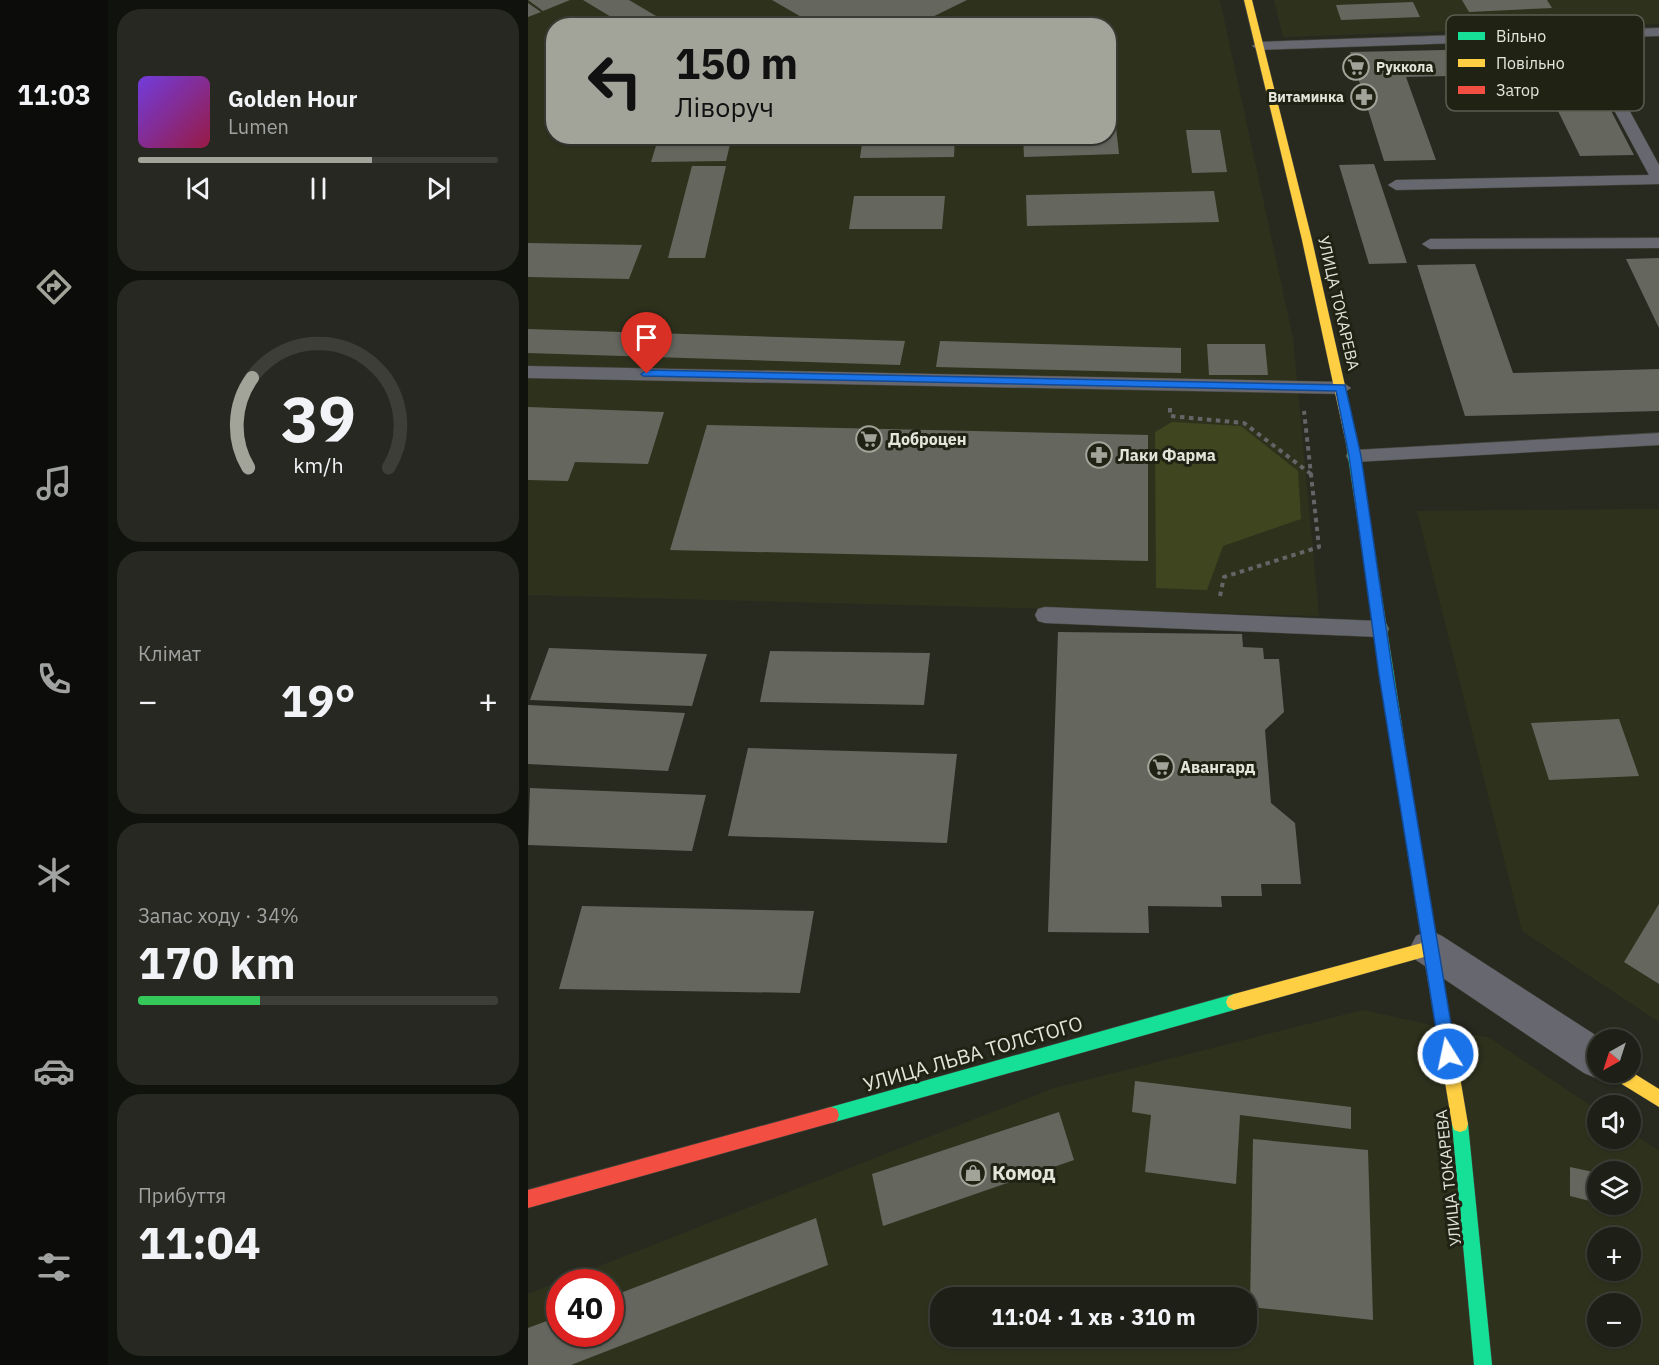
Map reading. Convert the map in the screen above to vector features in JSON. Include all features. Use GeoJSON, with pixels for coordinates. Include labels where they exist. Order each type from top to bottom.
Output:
{"type":"FeatureCollection","features":[{"type":"Feature","properties":{"kind":"street","name":"УЛИЦА ТОКАРЕВА"},"geometry":{"type":"LineString","coordinates":[[1248,0],[1341,388],[1355,456],[1379,629],[1429,948],[1459,1118],[1483,1365]]}},
{"type":"Feature","properties":{"kind":"street"},"geometry":{"type":"LineString","coordinates":[[1429,948],[1587,1052]]}},
{"type":"Feature","properties":{"kind":"street","name":"УЛИЦА ЛЬВА ТОЛСТОГО"},"geometry":{"type":"LineString","coordinates":[[528,1199],[1429,948]]}},
{"type":"Feature","properties":{"kind":"street"},"geometry":{"type":"LineString","coordinates":[[1635,1083],[1659,1099]]}},
{"type":"Feature","properties":{"kind":"lane"},"geometry":{"type":"LineString","coordinates":[[1644,33],[1659,32]]}},
{"type":"Feature","properties":{"kind":"lane"},"geometry":{"type":"LineString","coordinates":[[1259,46],[1446,40]]}},
{"type":"Feature","properties":{"kind":"lane"},"geometry":{"type":"LineString","coordinates":[[1396,185],[1658,179],[1622,111]]}},
{"type":"Feature","properties":{"kind":"lane"},"geometry":{"type":"LineString","coordinates":[[1430,244],[1659,243]]}},
{"type":"Feature","properties":{"kind":"lane"},"geometry":{"type":"LineString","coordinates":[[528,372],[1341,388]]}},
{"type":"Feature","properties":{"kind":"lane"},"geometry":{"type":"LineString","coordinates":[[1355,456],[1659,439]]}},
{"type":"Feature","properties":{"kind":"lane"},"geometry":{"type":"LineString","coordinates":[[1045,615],[1379,629]]}},
{"type":"Feature","properties":{"kind":"path"},"geometry":{"type":"LineString","coordinates":[[1169,384],[1170,416],[1244,423],[1311,474]]}},
{"type":"Feature","properties":{"kind":"path"},"geometry":{"type":"LineString","coordinates":[[1214,623],[1224,577],[1319,547],[1301,386]]}},
{"type":"Feature","properties":{"kind":"shaded area"},"geometry":{"type":"Polygon","coordinates":[[[528,0],[1220,0],[1293,338],[1319,616],[528,595],[528,0]]]}},
{"type":"Feature","properties":{"kind":"shaded area"},"geometry":{"type":"Polygon","coordinates":[[[1274,0],[1659,0],[1659,24],[1644,25],[1644,15],[1446,15],[1446,31],[1283,37],[1274,0]]]}},
{"type":"Feature","properties":{"kind":"shaded area"},"geometry":{"type":"Polygon","coordinates":[[[1659,509],[1659,1022],[1522,931],[1417,511],[1659,509]]]}},
{"type":"Feature","properties":{"kind":"shaded area"},"geometry":{"type":"Polygon","coordinates":[[[1363,1010],[1490,1038],[1587,1103],[1587,1149],[1641,1149],[1641,1139],[1659,1151],[1659,1365],[528,1365],[528,1294],[546,1287],[546,1347],[624,1347],[624,1269],[592,1269],[1054,1088],[1363,1010]]]}},
{"type":"Feature","properties":{"kind":"green space"},"geometry":{"type":"Polygon","coordinates":[[[1172,422],[1241,426],[1298,471],[1301,519],[1223,546],[1207,590],[1156,588],[1155,432],[1172,422]]]}},
{"type":"Feature","properties":{"kind":"building"},"geometry":{"type":"Polygon","coordinates":[[[528,0],[570,0],[543,11],[528,0]]]}},
{"type":"Feature","properties":{"kind":"building"},"geometry":{"type":"Polygon","coordinates":[[[583,0],[629,0],[659,18],[613,18],[583,0]]]}},
{"type":"Feature","properties":{"kind":"building"},"geometry":{"type":"Polygon","coordinates":[[[772,0],[967,0],[930,18],[803,18],[772,0]]]}},
{"type":"Feature","properties":{"kind":"building"},"geometry":{"type":"Polygon","coordinates":[[[1462,0],[1547,0],[1552,8],[1469,12],[1462,0]]]}},
{"type":"Feature","properties":{"kind":"building"},"geometry":{"type":"Polygon","coordinates":[[[1413,2],[1420,17],[1341,20],[1336,5],[1413,2]]]}},
{"type":"Feature","properties":{"kind":"building"},"geometry":{"type":"Polygon","coordinates":[[[528,3],[541,12],[528,17],[528,3]]]}},
{"type":"Feature","properties":{"kind":"building"},"geometry":{"type":"Polygon","coordinates":[[[1446,50],[1446,76],[1406,77],[1436,160],[1384,161],[1350,52],[1446,50]]]}},
{"type":"Feature","properties":{"kind":"building"},"geometry":{"type":"Polygon","coordinates":[[[1558,111],[1611,111],[1634,155],[1580,156],[1558,111]]]}},
{"type":"Feature","properties":{"kind":"building"},"geometry":{"type":"Polygon","coordinates":[[[1116,127],[1119,154],[1024,157],[1023,144],[1116,144],[1116,127]]]}},
{"type":"Feature","properties":{"kind":"building"},"geometry":{"type":"Polygon","coordinates":[[[1186,130],[1220,130],[1227,172],[1192,173],[1186,130]]]}},
{"type":"Feature","properties":{"kind":"building"},"geometry":{"type":"Polygon","coordinates":[[[657,144],[730,144],[726,161],[651,162],[657,144]]]}},
{"type":"Feature","properties":{"kind":"building"},"geometry":{"type":"Polygon","coordinates":[[[862,144],[955,144],[954,157],[860,158],[862,144]]]}},
{"type":"Feature","properties":{"kind":"building"},"geometry":{"type":"Polygon","coordinates":[[[1374,164],[1407,263],[1369,264],[1339,165],[1374,164]]]}},
{"type":"Feature","properties":{"kind":"building"},"geometry":{"type":"Polygon","coordinates":[[[692,166],[726,166],[705,258],[668,258],[692,166]]]}},
{"type":"Feature","properties":{"kind":"building"},"geometry":{"type":"Polygon","coordinates":[[[1214,191],[1219,222],[1027,226],[1026,195],[1214,191]]]}},
{"type":"Feature","properties":{"kind":"building"},"geometry":{"type":"Polygon","coordinates":[[[854,196],[945,196],[942,229],[849,229],[854,196]]]}},
{"type":"Feature","properties":{"kind":"building"},"geometry":{"type":"Polygon","coordinates":[[[528,243],[642,245],[629,279],[528,277],[528,243]]]}},
{"type":"Feature","properties":{"kind":"building"},"geometry":{"type":"Polygon","coordinates":[[[1659,258],[1659,328],[1626,259],[1659,258]]]}},
{"type":"Feature","properties":{"kind":"building"},"geometry":{"type":"Polygon","coordinates":[[[1475,264],[1513,373],[1659,369],[1659,411],[1465,416],[1417,265],[1475,264]]]}},
{"type":"Feature","properties":{"kind":"building"},"geometry":{"type":"Polygon","coordinates":[[[528,329],[905,341],[900,365],[528,353],[528,329]]]}},
{"type":"Feature","properties":{"kind":"building"},"geometry":{"type":"Polygon","coordinates":[[[940,341],[1181,348],[1181,373],[936,367],[940,341]]]}},
{"type":"Feature","properties":{"kind":"building"},"geometry":{"type":"Polygon","coordinates":[[[1207,344],[1265,344],[1268,375],[1209,375],[1207,344]]]}},
{"type":"Feature","properties":{"kind":"building"},"geometry":{"type":"Polygon","coordinates":[[[528,407],[664,412],[648,464],[575,462],[568,481],[528,480],[528,407]]]}},
{"type":"Feature","properties":{"kind":"building"},"geometry":{"type":"Polygon","coordinates":[[[707,425],[1148,435],[1148,561],[670,550],[707,425]]]}},
{"type":"Feature","properties":{"kind":"building","name":"Авангард"},"geometry":{"type":"Polygon","coordinates":[[[1058,632],[1242,634],[1243,647],[1263,648],[1264,659],[1279,659],[1284,712],[1265,730],[1271,803],[1295,823],[1301,884],[1261,884],[1262,896],[1221,896],[1222,907],[1148,906],[1149,933],[1048,932],[1058,632]]]}},
{"type":"Feature","properties":{"kind":"building"},"geometry":{"type":"Polygon","coordinates":[[[549,648],[707,654],[692,706],[530,700],[549,648]]]}},
{"type":"Feature","properties":{"kind":"building"},"geometry":{"type":"Polygon","coordinates":[[[770,651],[930,653],[924,705],[760,702],[770,651]]]}},
{"type":"Feature","properties":{"kind":"building"},"geometry":{"type":"Polygon","coordinates":[[[528,705],[685,713],[668,771],[528,764],[528,705]]]}},
{"type":"Feature","properties":{"kind":"building"},"geometry":{"type":"Polygon","coordinates":[[[1619,719],[1639,776],[1549,780],[1531,723],[1619,719]]]}},
{"type":"Feature","properties":{"kind":"building"},"geometry":{"type":"Polygon","coordinates":[[[748,748],[957,754],[947,843],[728,836],[748,748]]]}},
{"type":"Feature","properties":{"kind":"building"},"geometry":{"type":"Polygon","coordinates":[[[530,788],[706,795],[692,851],[528,845],[530,788]]]}},
{"type":"Feature","properties":{"kind":"building"},"geometry":{"type":"Polygon","coordinates":[[[1659,904],[1659,984],[1624,962],[1659,904]]]}},
{"type":"Feature","properties":{"kind":"building"},"geometry":{"type":"Polygon","coordinates":[[[582,906],[814,911],[800,993],[559,989],[582,906]]]}},
{"type":"Feature","properties":{"kind":"building"},"geometry":{"type":"Polygon","coordinates":[[[1135,1081],[1351,1107],[1351,1129],[1240,1115],[1236,1184],[1145,1172],[1151,1115],[1132,1112],[1135,1081]]]}},
{"type":"Feature","properties":{"kind":"building"},"geometry":{"type":"Polygon","coordinates":[[[1059,1112],[1074,1160],[883,1226],[872,1174],[1059,1112]]]}},
{"type":"Feature","properties":{"kind":"building"},"geometry":{"type":"Polygon","coordinates":[[[1253,1139],[1368,1150],[1373,1320],[1257,1308],[1257,1287],[1250,1287],[1253,1139]]]}},
{"type":"Feature","properties":{"kind":"building"},"geometry":{"type":"Polygon","coordinates":[[[1570,1167],[1587,1171],[1587,1200],[1570,1196],[1570,1167]]]}},
{"type":"Feature","properties":{"kind":"building"},"geometry":{"type":"Polygon","coordinates":[[[816,1218],[828,1265],[624,1344],[624,1292],[816,1218]]]}},
{"type":"Feature","properties":{"kind":"building"},"geometry":{"type":"Polygon","coordinates":[[[546,1321],[546,1347],[617,1347],[571,1365],[528,1365],[528,1328],[546,1321]]]}},
{"type":"Feature","properties":{"kind":"traffic: fast"},"geometry":{"type":"LineString","coordinates":[[1352,443],[1415,855]]}},
{"type":"Feature","properties":{"kind":"traffic: fast"},"geometry":{"type":"LineString","coordinates":[[831,1115],[1234,1002]]}},
{"type":"Feature","properties":{"kind":"traffic: fast"},"geometry":{"type":"LineString","coordinates":[[1460,1124],[1483,1365]]}},
{"type":"Feature","properties":{"kind":"traffic: slow"},"geometry":{"type":"LineString","coordinates":[[1248,0],[1307,240],[1352,443]]}},
{"type":"Feature","properties":{"kind":"traffic: slow"},"geometry":{"type":"LineString","coordinates":[[1415,855],[1460,1124]]}},
{"type":"Feature","properties":{"kind":"traffic: slow"},"geometry":{"type":"LineString","coordinates":[[1234,1002],[1429,948]]}},
{"type":"Feature","properties":{"kind":"traffic: slow"},"geometry":{"type":"LineString","coordinates":[[1635,1083],[1659,1099]]}},
{"type":"Feature","properties":{"kind":"traffic: jam"},"geometry":{"type":"LineString","coordinates":[[528,1199],[831,1115]]}},
{"type":"Feature","properties":{"kind":"place","name":"Руккола"},"geometry":{"type":"Point","coordinates":[1356,67]}},
{"type":"Feature","properties":{"kind":"place","name":"Витаминка"},"geometry":{"type":"Point","coordinates":[1364,97]}},
{"type":"Feature","properties":{"kind":"place","name":"Доброцен"},"geometry":{"type":"Point","coordinates":[869,439]}},
{"type":"Feature","properties":{"kind":"place","name":"Лаки Фарма"},"geometry":{"type":"Point","coordinates":[1099,455]}},
{"type":"Feature","properties":{"kind":"place","name":"Авангард"},"geometry":{"type":"Point","coordinates":[1161,767]}},
{"type":"Feature","properties":{"kind":"place","name":"Комод"},"geometry":{"type":"Point","coordinates":[973,1173]}},
{"type":"Feature","properties":{"kind":"route"},"geometry":{"type":"LineString","coordinates":[[647,374],[1341,388],[1355,456],[1386,675],[1448,1054]]}}]}
